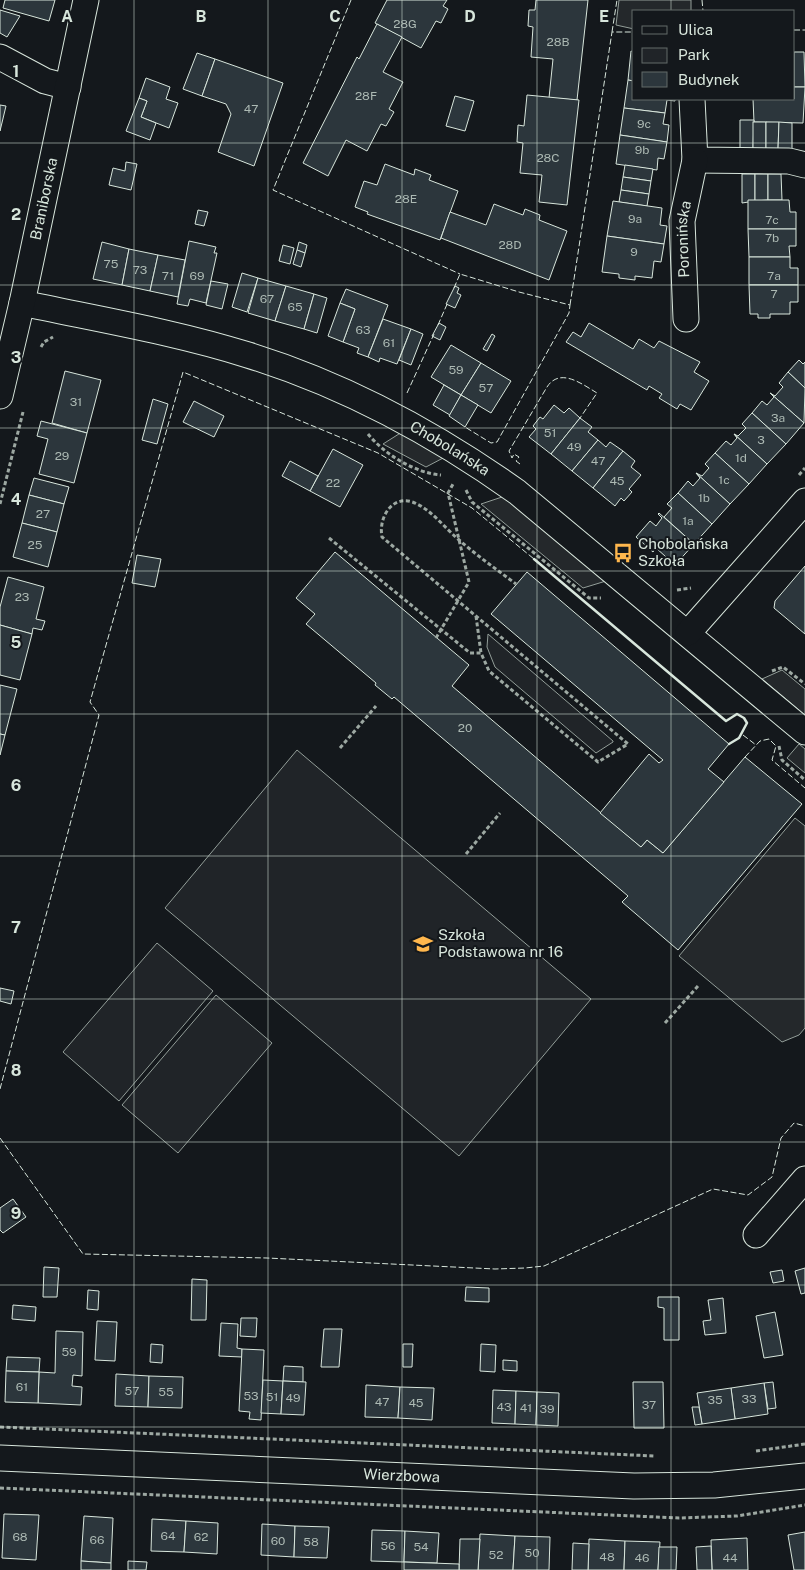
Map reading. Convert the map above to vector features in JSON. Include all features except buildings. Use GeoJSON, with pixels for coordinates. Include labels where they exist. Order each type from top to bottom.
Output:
{"type":"FeatureCollection","features":[{"type":"Feature","properties":{"kind":"street","name":"Braniborska"},"geometry":{"type":"LineString","coordinates":[[0,396],[6,345],[22,303],[86,0]]}},
{"type":"Feature","properties":{"kind":"street"},"geometry":{"type":"LineString","coordinates":[[0,56],[45,81],[68,87]]}},
{"type":"Feature","properties":{"kind":"street","name":"Poronińska"},"geometry":{"type":"LineString","coordinates":[[686,319],[682,221],[695,160],[692,100]]}},
{"type":"Feature","properties":{"kind":"street"},"geometry":{"type":"LineString","coordinates":[[695,160],[789,161],[805,165]]}},
{"type":"Feature","properties":{"kind":"street","name":"Chobolańska"},"geometry":{"type":"LineString","coordinates":[[22,303],[198,341],[246,354],[326,384],[386,411],[446,444],[517,492],[805,732]]}},
{"type":"Feature","properties":{"kind":"street"},"geometry":{"type":"LineString","coordinates":[[688,633],[805,501]]}},
{"type":"Feature","properties":{"kind":"street"},"geometry":{"type":"LineString","coordinates":[[756,1235],[805,1179]]}},
{"type":"Feature","properties":{"kind":"street","name":"Wierzbowa"},"geometry":{"type":"LineString","coordinates":[[0,1458],[634,1486],[714,1486],[805,1476]]}},
{"type":"Feature","properties":{"kind":"path"},"geometry":{"type":"LineString","coordinates":[[38,353],[44,342],[59,335]]}},
{"type":"Feature","properties":{"kind":"path"},"geometry":{"type":"LineString","coordinates":[[0,504],[24,408]]}},
{"type":"Feature","properties":{"kind":"path"},"geometry":{"type":"LineString","coordinates":[[364,429],[380,449],[429,474],[444,475]]}},
{"type":"Feature","properties":{"kind":"path"},"geometry":{"type":"LineString","coordinates":[[436,638],[468,582],[448,493],[453,484]]}},
{"type":"Feature","properties":{"kind":"path"},"geometry":{"type":"LineString","coordinates":[[465,489],[472,502],[589,598],[609,601]]}},
{"type":"Feature","properties":{"kind":"path"},"geometry":{"type":"LineString","coordinates":[[476,615],[481,653],[489,671],[598,762],[628,744],[476,615],[382,537],[382,523],[386,512],[394,502],[407,501],[418,504],[459,540],[516,584]]}},
{"type":"Feature","properties":{"kind":"path"},"geometry":{"type":"LineString","coordinates":[[329,538],[470,654],[481,653]]}},
{"type":"Feature","properties":{"kind":"path"},"geometry":{"type":"LineString","coordinates":[[340,748],[376,706]]}},
{"type":"Feature","properties":{"kind":"path"},"geometry":{"type":"LineString","coordinates":[[466,854],[500,813]]}},
{"type":"Feature","properties":{"kind":"path"},"geometry":{"type":"LineString","coordinates":[[665,1023],[698,986]]}},
{"type":"Feature","properties":{"kind":"path"},"geometry":{"type":"LineString","coordinates":[[0,1427],[657,1456]]}},
{"type":"Feature","properties":{"kind":"path"},"geometry":{"type":"LineString","coordinates":[[748,1453],[805,1444]]}},
{"type":"Feature","properties":{"kind":"green space"},"geometry":{"type":"Polygon","coordinates":[[[488,634],[613,742],[596,753],[495,667],[487,647],[488,634]]]}},
{"type":"Feature","properties":{"kind":"green space"},"geometry":{"type":"Polygon","coordinates":[[[297,750],[591,999],[459,1156],[165,908],[297,750]]]}},
{"type":"Feature","properties":{"kind":"green space"},"geometry":{"type":"Polygon","coordinates":[[[157,943],[213,991],[119,1101],[63,1052],[157,943]]]}},
{"type":"Feature","properties":{"kind":"green space"},"geometry":{"type":"Polygon","coordinates":[[[216,995],[272,1043],[178,1153],[122,1105],[216,995]]]}},
{"type":"Feature","properties":{"kind":"shaded area"},"geometry":{"type":"Polygon","coordinates":[[[619,0],[691,0],[691,10],[632,10],[632,29],[616,25],[619,0]]]}},
{"type":"Feature","properties":{"kind":"shaded area"},"geometry":{"type":"Polygon","coordinates":[[[402,432],[445,457],[426,467],[383,444],[402,432]]]}},
{"type":"Feature","properties":{"kind":"shaded area"},"geometry":{"type":"Polygon","coordinates":[[[505,496],[606,581],[583,588],[481,504],[505,496]]]}},
{"type":"Feature","properties":{"kind":"shaded area"},"geometry":{"type":"Polygon","coordinates":[[[782,670],[805,689],[805,715],[762,679],[782,670]]]}},
{"type":"Feature","properties":{"kind":"shaded area"},"geometry":{"type":"Polygon","coordinates":[[[799,744],[805,749],[805,773],[787,758],[799,744]]]}},
{"type":"Feature","properties":{"kind":"shaded area"},"geometry":{"type":"Polygon","coordinates":[[[795,818],[805,826],[805,1028],[799,1035],[782,1042],[679,956],[795,818]]]}},
{"type":"Feature","properties":{"kind":"fence"},"geometry":{"type":"LineString","coordinates":[[351,0],[273,190],[460,274]]}},
{"type":"Feature","properties":{"kind":"fence"},"geometry":{"type":"LineString","coordinates":[[612,32],[617,0]]}},
{"type":"Feature","properties":{"kind":"fence"},"geometry":{"type":"LineString","coordinates":[[702,0],[703,10]]}},
{"type":"Feature","properties":{"kind":"fence"},"geometry":{"type":"LineString","coordinates":[[795,30],[805,30]]}},
{"type":"Feature","properties":{"kind":"fence"},"geometry":{"type":"LineString","coordinates":[[570,305],[612,32],[632,32]]}},
{"type":"Feature","properties":{"kind":"fence"},"geometry":{"type":"LineString","coordinates":[[454,288],[460,274],[570,305],[569,313],[497,442],[491,443],[465,427]]}},
{"type":"Feature","properties":{"kind":"fence"},"geometry":{"type":"LineString","coordinates":[[438,325],[448,302]]}},
{"type":"Feature","properties":{"kind":"fence"},"geometry":{"type":"LineString","coordinates":[[407,393],[434,334]]}},
{"type":"Feature","properties":{"kind":"fence"},"geometry":{"type":"LineString","coordinates":[[0,1089],[99,715],[90,702],[183,372],[378,453],[472,508],[534,559]]}},
{"type":"Feature","properties":{"kind":"fence"},"geometry":{"type":"LineString","coordinates":[[520,464],[516,461],[519,457],[514,454],[512,458],[509,451],[552,381],[558,378],[571,379],[597,393],[580,418]]}},
{"type":"Feature","properties":{"kind":"fence"},"geometry":{"type":"LineString","coordinates":[[743,735],[756,745]]}},
{"type":"Feature","properties":{"kind":"fence"},"geometry":{"type":"LineString","coordinates":[[745,757],[760,741],[769,739],[776,746],[772,760],[805,788]]}},
{"type":"Feature","properties":{"kind":"fence"},"geometry":{"type":"LineString","coordinates":[[0,1138],[83,1254],[267,1258],[495,1269],[544,1266],[713,1189],[748,1195],[772,1177],[781,1138],[794,1123],[805,1126]]}},
{"type":"Feature","properties":{"kind":"wall"},"geometry":{"type":"LineString","coordinates":[[534,559],[726,721],[737,714],[744,718],[747,723],[739,738],[729,744]]}},
{"type":"Feature","properties":{"kind":"place","name":"Chobolańska Szkoła"},"geometry":{"type":"Point","coordinates":[623,553]}},
{"type":"Feature","properties":{"kind":"place","name":"Szkoła Podstawowa nr 16"},"geometry":{"type":"Point","coordinates":[423,944]}}]}
